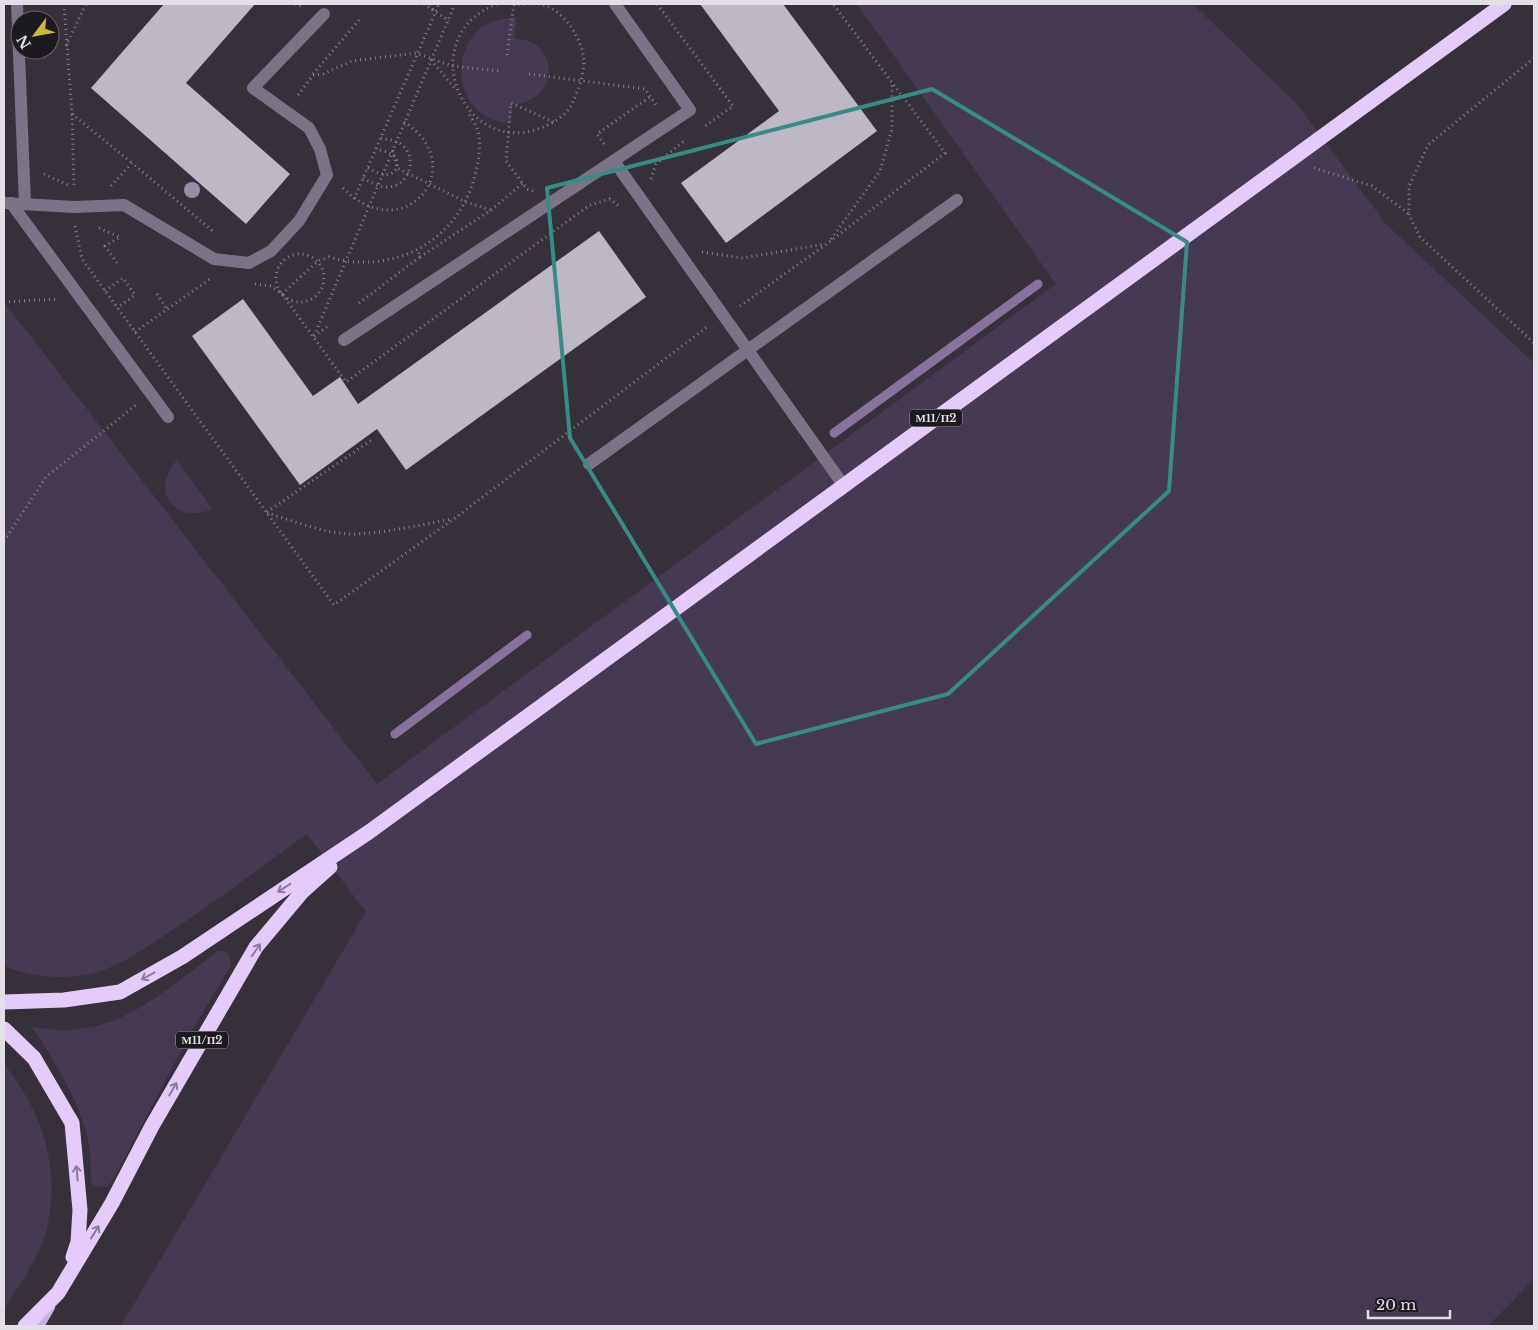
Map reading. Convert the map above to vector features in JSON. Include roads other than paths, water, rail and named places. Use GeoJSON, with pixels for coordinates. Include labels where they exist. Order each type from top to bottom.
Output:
{"type":"FeatureCollection","features":[{"type":"Feature","properties":{"kind":"highway","name":"М11/П2"},"geometry":{"type":"LineString","coordinates":[[4,1002],[64,1000],[120,992],[182,957],[369,832],[1504,4]]}},
{"type":"Feature","properties":{"kind":"highway","name":"М11/П2"},"geometry":{"type":"LineString","coordinates":[[25,1326],[58,1293],[112,1203],[157,1118],[256,948],[302,892],[369,832]]}},
{"type":"Feature","properties":{"kind":"highway","name":"М11/П2"},"geometry":{"type":"LineString","coordinates":[[4,1029],[34,1058],[72,1123],[80,1210],[78,1242],[69,1273]]}},
{"type":"Feature","properties":{"kind":"main road"},"geometry":{"type":"LineString","coordinates":[[38,1326],[58,1293]]}},
{"type":"Feature","properties":{"kind":"lane"},"geometry":{"type":"LineString","coordinates":[[17,4],[24,204]]}},
{"type":"Feature","properties":{"kind":"lane"},"geometry":{"type":"LineString","coordinates":[[344,340],[690,110],[615,4]]}},
{"type":"Feature","properties":{"kind":"lane"},"geometry":{"type":"LineString","coordinates":[[7,203],[74,207],[124,205],[214,259],[249,263],[271,252],[299,221],[327,175],[320,148],[309,128],[253,88],[324,14]]}},
{"type":"Feature","properties":{"kind":"lane"},"geometry":{"type":"LineString","coordinates":[[614,161],[844,486]]}},
{"type":"Feature","properties":{"kind":"lane"},"geometry":{"type":"LineString","coordinates":[[589,464],[956,200]]}},
{"type":"Feature","properties":{"kind":"lane"},"geometry":{"type":"LineString","coordinates":[[7,203],[81,298],[168,417]]}},
{"type":"Feature","properties":{"kind":"waterway"},"geometry":{"type":"LineString","coordinates":[[834,433],[1038,284]]}},
{"type":"Feature","properties":{"kind":"waterway"},"geometry":{"type":"LineString","coordinates":[[395,734],[527,635]]}}]}
